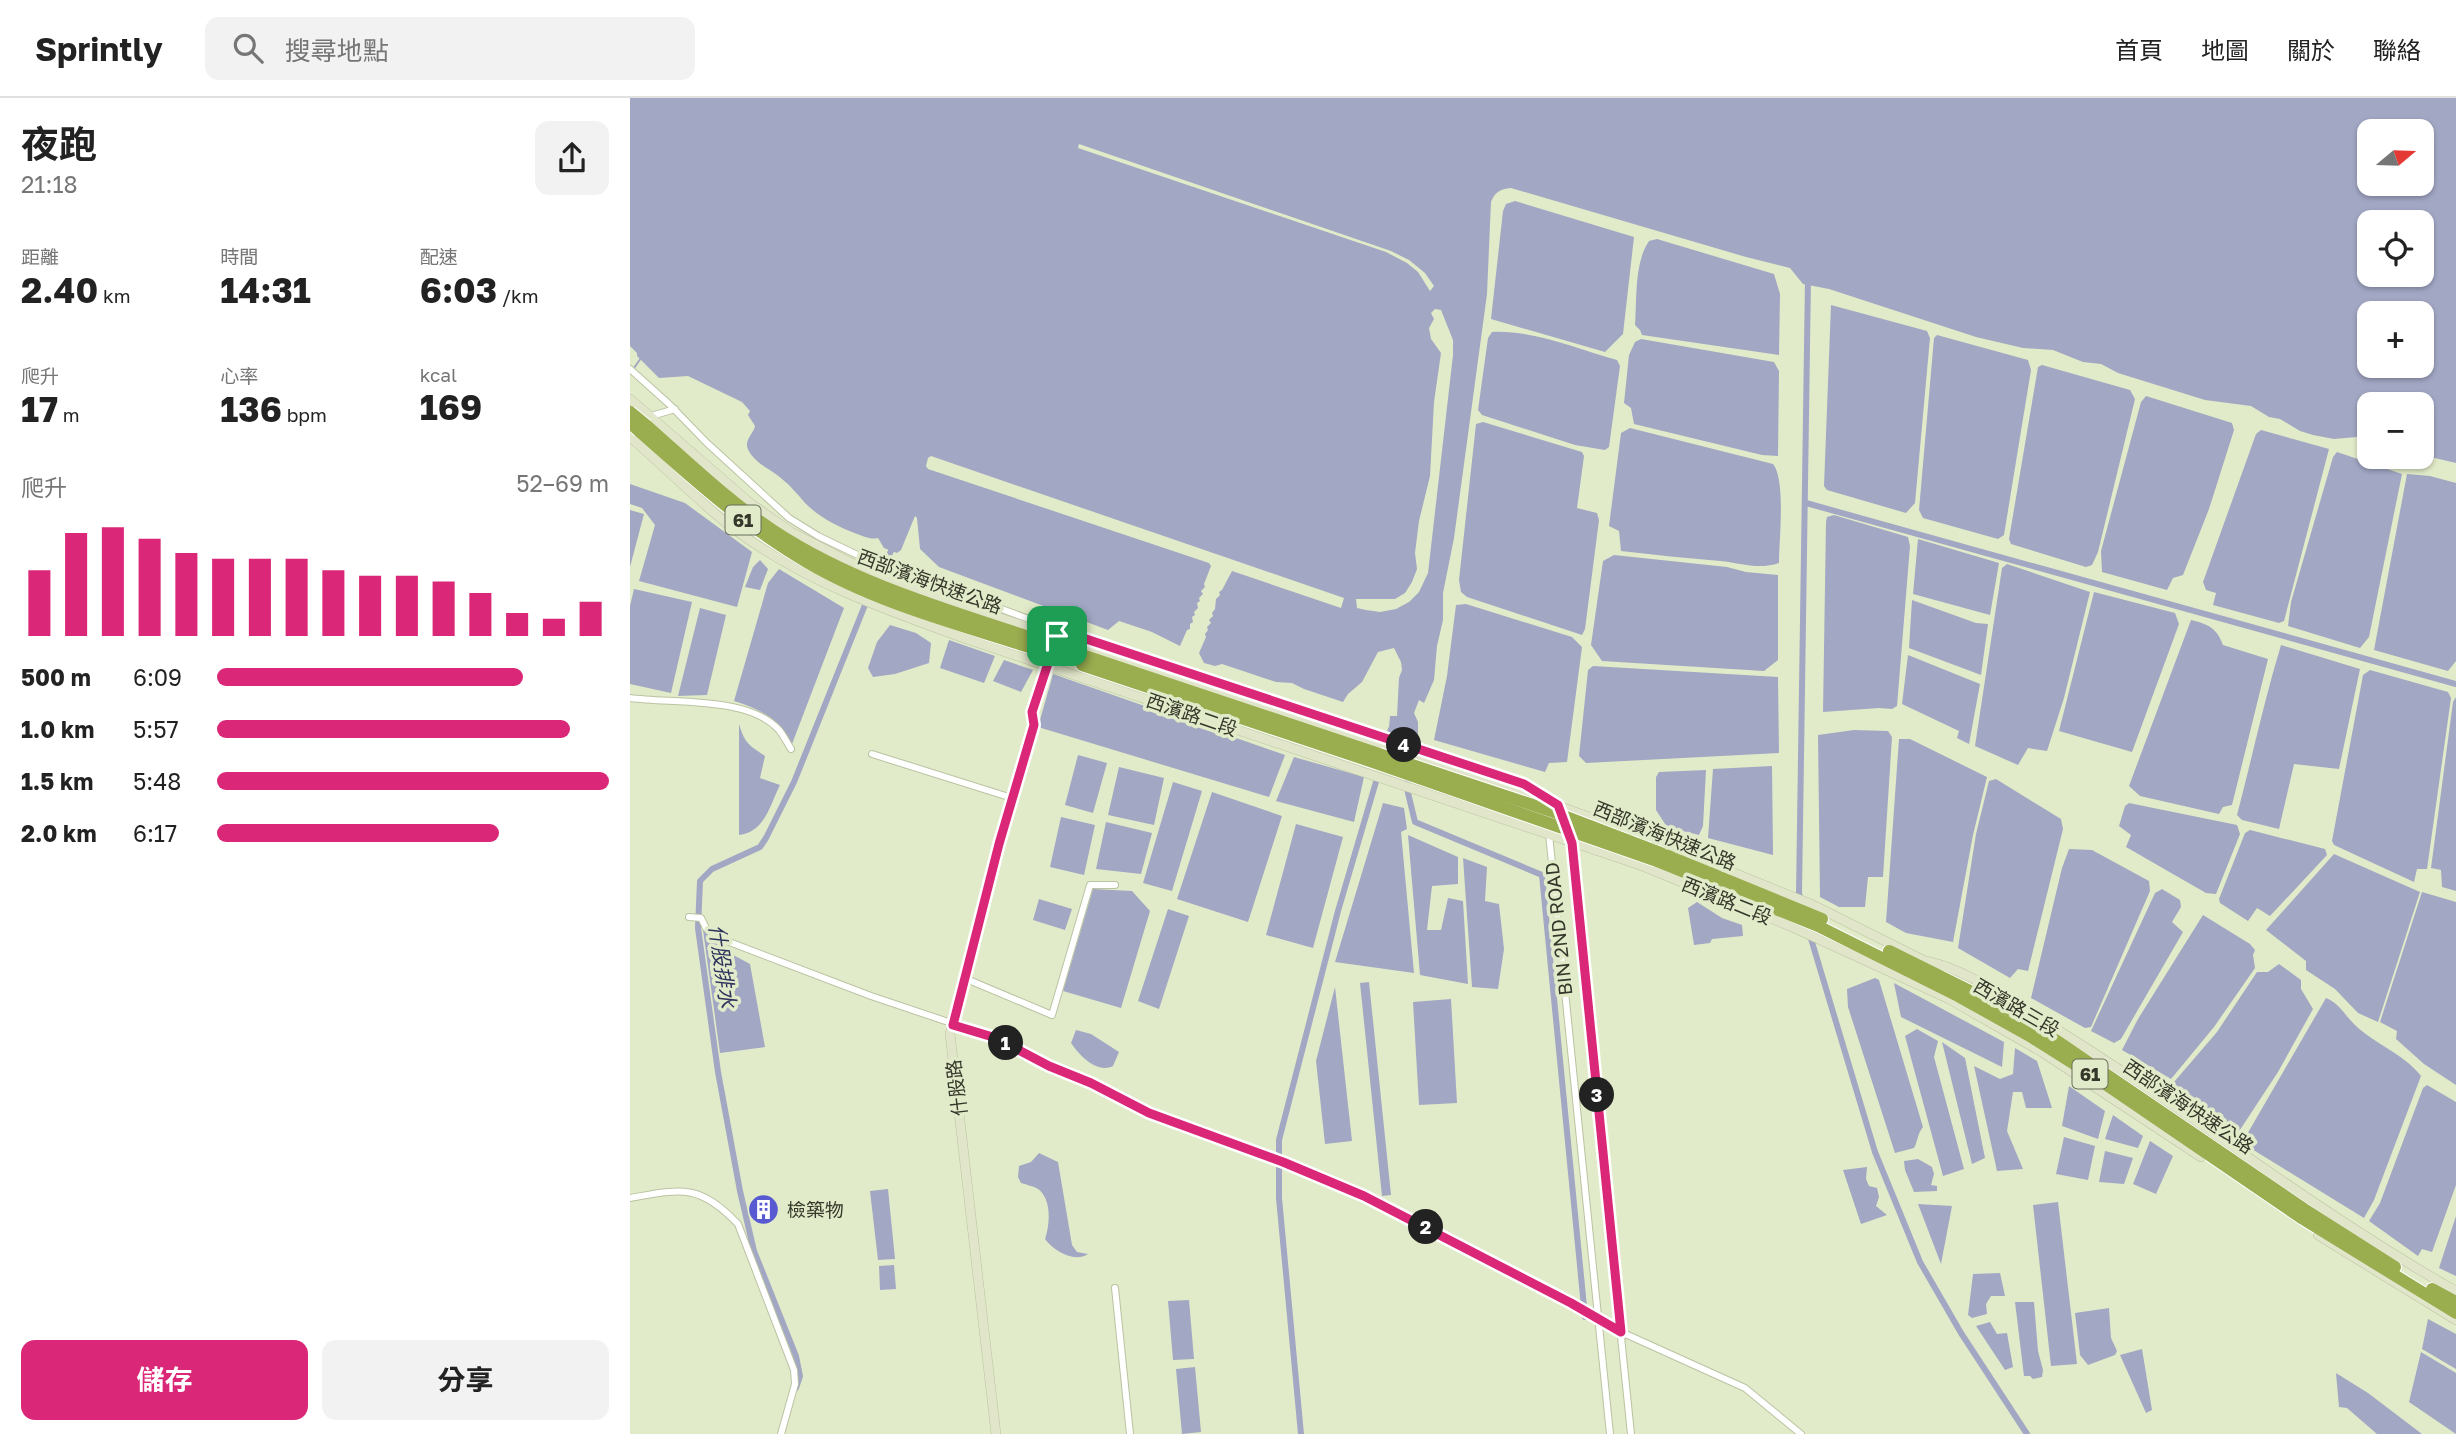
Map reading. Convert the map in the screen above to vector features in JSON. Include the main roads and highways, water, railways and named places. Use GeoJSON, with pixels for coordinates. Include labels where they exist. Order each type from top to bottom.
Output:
{"type":"FeatureCollection","features":[{"type":"Feature","properties":{"kind":"highway","name":"西部濱海快速公路"},"geometry":{"type":"LineString","coordinates":[[630,412],[638,426],[755,518],[812,554],[887,590],[1066,655],[1550,811],[1816,921],[2006,1009],[2101,1070],[2315,1216],[2417,1281],[2456,1302]]}},
{"type":"Feature","properties":{"kind":"highway","name":"西部濱海快速公路"},"geometry":{"type":"LineString","coordinates":[[1816,921],[1837,940],[1940,991],[1958,996],[2098,1079],[2303,1219],[2456,1313]]}},
{"type":"Feature","properties":{"kind":"highway"},"geometry":{"type":"LineString","coordinates":[[1924,961],[1991,996],[2006,1009]]}},
{"type":"Feature","properties":{"kind":"water"},"geometry":{"type":"Polygon","coordinates":[[[630,98],[2456,98],[2456,463],[2434,458],[2434,392],[2357,392],[2357,437],[2334,439],[2313,435],[2280,419],[2269,417],[2251,406],[2205,400],[2053,350],[2023,348],[1976,337],[1829,289],[1803,284],[1790,268],[1511,188],[1498,192],[1491,202],[1487,294],[1454,538],[1443,593],[1443,620],[1434,680],[1424,703],[1419,700],[1414,713],[1418,722],[1418,739],[1389,728],[1390,716],[1397,716],[1399,678],[1402,670],[1394,648],[1378,652],[1362,682],[1343,702],[1292,683],[1276,682],[1222,664],[1215,666],[1204,663],[1199,653],[1207,627],[1211,623],[1209,620],[1213,616],[1216,599],[1232,571],[1341,608],[1344,598],[931,456],[928,458],[928,469],[1209,563],[1211,566],[1205,587],[1201,591],[1203,594],[1197,603],[1198,608],[1192,617],[1193,622],[1180,646],[1152,632],[1119,621],[1108,630],[939,567],[920,549],[915,516],[901,550],[897,553],[884,548],[878,538],[865,537],[829,521],[810,508],[785,482],[752,456],[747,443],[755,426],[748,415],[750,411],[742,402],[688,376],[659,378],[630,346],[630,98]]]}},
{"type":"Feature","properties":{"kind":"water"},"geometry":{"type":"Polygon","coordinates":[[[1515,201],[1634,237],[1623,334],[1605,352],[1491,319],[1503,211],[1506,204],[1515,201]]]}},
{"type":"Feature","properties":{"kind":"water"},"geometry":{"type":"Polygon","coordinates":[[[1657,239],[1774,274],[1780,294],[1779,355],[1642,335],[1635,325],[1639,270],[1649,241],[1657,239]]]}},
{"type":"Feature","properties":{"kind":"water"},"geometry":{"type":"Polygon","coordinates":[[[1831,305],[1927,331],[1930,338],[1915,503],[1906,513],[1827,490],[1824,486],[1831,305]]]}},
{"type":"Feature","properties":{"kind":"water"},"geometry":{"type":"Polygon","coordinates":[[[1492,332],[1539,337],[1617,360],[1620,366],[1609,447],[1605,450],[1575,445],[1482,415],[1478,410],[1488,338],[1492,332]]]}},
{"type":"Feature","properties":{"kind":"water"},"geometry":{"type":"Polygon","coordinates":[[[1937,335],[2028,360],[2031,370],[2004,535],[1998,539],[1923,518],[1919,510],[1934,338],[1937,335]]]}},
{"type":"Feature","properties":{"kind":"water"},"geometry":{"type":"Polygon","coordinates":[[[1641,339],[1774,362],[1779,371],[1778,456],[1762,455],[1634,424],[1631,408],[1624,403],[1629,355],[1635,342],[1641,339]]]}},
{"type":"Feature","properties":{"kind":"water"},"geometry":{"type":"Polygon","coordinates":[[[2042,365],[2130,390],[2135,399],[2098,552],[2092,565],[2086,567],[2011,544],[2009,539],[2038,367],[2042,365]]]}},
{"type":"Feature","properties":{"kind":"water"},"geometry":{"type":"Polygon","coordinates":[[[2146,396],[2232,423],[2234,430],[2209,509],[2183,575],[2173,578],[2167,590],[2102,572],[2101,551],[2141,402],[2146,396]]]}},
{"type":"Feature","properties":{"kind":"water"},"geometry":{"type":"Polygon","coordinates":[[[1483,422],[1582,452],[1584,456],[1577,508],[1597,513],[1599,520],[1582,635],[1467,597],[1461,592],[1459,580],[1476,424],[1483,422]]]}},
{"type":"Feature","properties":{"kind":"water"},"geometry":{"type":"Polygon","coordinates":[[[1630,428],[1773,464],[1781,496],[1779,563],[1757,566],[1621,551],[1619,531],[1609,526],[1621,433],[1630,428]]]}},
{"type":"Feature","properties":{"kind":"water"},"geometry":{"type":"Polygon","coordinates":[[[2261,430],[2329,449],[2284,621],[2279,623],[2213,605],[2216,593],[2206,590],[2203,582],[2256,434],[2261,430]]]}},
{"type":"Feature","properties":{"kind":"water"},"geometry":{"type":"Polygon","coordinates":[[[2337,452],[2357,459],[2357,469],[2387,469],[2402,474],[2369,637],[2360,648],[2288,626],[2291,602],[2333,457],[2337,452]]]}},
{"type":"Feature","properties":{"kind":"water"},"geometry":{"type":"Polygon","coordinates":[[[2407,474],[2430,476],[2456,483],[2456,661],[2448,671],[2374,650],[2407,474]]]}},
{"type":"Feature","properties":{"kind":"water"},"geometry":{"type":"Polygon","coordinates":[[[630,484],[685,503],[752,552],[737,607],[639,581],[655,525],[642,508],[630,504],[630,484]]]}},
{"type":"Feature","properties":{"kind":"water"},"geometry":{"type":"Polygon","coordinates":[[[630,510],[644,514],[630,567],[630,510]]]}},
{"type":"Feature","properties":{"kind":"water"},"geometry":{"type":"Polygon","coordinates":[[[1834,515],[1908,537],[1910,546],[1897,706],[1892,709],[1823,712],[1826,522],[1827,517],[1834,515]]]}},
{"type":"Feature","properties":{"kind":"water"},"geometry":{"type":"Polygon","coordinates":[[[1918,539],[1999,563],[1990,615],[1913,594],[1918,539]]]}},
{"type":"Feature","properties":{"kind":"water"},"geometry":{"type":"Polygon","coordinates":[[[1614,555],[1778,575],[1778,660],[1764,671],[1602,661],[1591,645],[1603,561],[1614,555]]]}},
{"type":"Feature","properties":{"kind":"water"},"geometry":{"type":"Polygon","coordinates":[[[760,560],[768,569],[760,590],[745,587],[753,567],[760,560]]]}},
{"type":"Feature","properties":{"kind":"water"},"geometry":{"type":"Polygon","coordinates":[[[2007,564],[2090,592],[2064,698],[2047,751],[2028,748],[2018,765],[1975,746],[2002,568],[2007,564]]]}},
{"type":"Feature","properties":{"kind":"water"},"geometry":{"type":"Polygon","coordinates":[[[779,569],[844,608],[792,744],[775,721],[734,701],[768,583],[779,569]]]}},
{"type":"Feature","properties":{"kind":"water"},"geometry":{"type":"Polygon","coordinates":[[[634,589],[692,602],[671,693],[630,684],[630,606],[634,589]]]}},
{"type":"Feature","properties":{"kind":"water"},"geometry":{"type":"Polygon","coordinates":[[[2094,592],[2175,613],[2179,624],[2132,752],[2059,731],[2094,592]]]}},
{"type":"Feature","properties":{"kind":"water"},"geometry":{"type":"Polygon","coordinates":[[[1912,600],[1976,623],[1988,624],[1981,675],[1909,648],[1912,600]]]}},
{"type":"Feature","properties":{"kind":"water"},"geometry":{"type":"Polygon","coordinates":[[[1466,604],[1572,637],[1582,647],[1567,762],[1549,763],[1545,772],[1434,740],[1447,676],[1456,605],[1466,604]]]}},
{"type":"Feature","properties":{"kind":"water"},"geometry":{"type":"Polygon","coordinates":[[[700,608],[726,615],[707,695],[678,696],[700,608]]]}},
{"type":"Feature","properties":{"kind":"water"},"geometry":{"type":"Polygon","coordinates":[[[2191,620],[2211,628],[2218,634],[2223,645],[2268,659],[2232,805],[2223,807],[2219,814],[2140,796],[2129,786],[2191,620]]]}},
{"type":"Feature","properties":{"kind":"water"},"geometry":{"type":"Polygon","coordinates":[[[890,625],[916,633],[931,643],[929,663],[895,674],[873,677],[868,668],[877,642],[890,625]]]}},
{"type":"Feature","properties":{"kind":"water"},"geometry":{"type":"Polygon","coordinates":[[[949,640],[995,656],[984,683],[940,668],[949,640]]]}},
{"type":"Feature","properties":{"kind":"water"},"geometry":{"type":"Polygon","coordinates":[[[2281,645],[2360,669],[2339,769],[2294,764],[2279,829],[2242,820],[2237,815],[2281,645]]]}},
{"type":"Feature","properties":{"kind":"water"},"geometry":{"type":"Polygon","coordinates":[[[1908,655],[1980,684],[1969,744],[1957,738],[1959,731],[1902,704],[1908,655]]]}},
{"type":"Feature","properties":{"kind":"water"},"geometry":{"type":"Polygon","coordinates":[[[1004,660],[1033,670],[1021,692],[993,681],[1004,660]]]}},
{"type":"Feature","properties":{"kind":"water"},"geometry":{"type":"Polygon","coordinates":[[[1593,666],[1778,677],[1779,753],[1586,763],[1579,756],[1588,670],[1593,666]]]}},
{"type":"Feature","properties":{"kind":"water"},"geometry":{"type":"Polygon","coordinates":[[[2370,670],[2448,692],[2451,698],[2427,869],[2417,869],[2414,882],[2334,845],[2332,841],[2363,675],[2370,670]]]}},
{"type":"Feature","properties":{"kind":"water"},"geometry":{"type":"Polygon","coordinates":[[[1053,674],[1285,755],[1269,797],[1038,727],[1053,674]]]}},
{"type":"Feature","properties":{"kind":"water"},"geometry":{"type":"Polygon","coordinates":[[[2456,697],[2456,891],[2442,887],[2441,870],[2431,868],[2453,702],[2456,697]]]}},
{"type":"Feature","properties":{"kind":"water"},"geometry":{"type":"Polygon","coordinates":[[[739,724],[748,743],[765,756],[760,778],[780,785],[761,823],[748,833],[739,835],[739,724]]]}},
{"type":"Feature","properties":{"kind":"water"},"geometry":{"type":"Polygon","coordinates":[[[1854,730],[1888,731],[1892,737],[1883,877],[1868,877],[1865,907],[1839,907],[1820,897],[1818,735],[1854,730]]]}},
{"type":"Feature","properties":{"kind":"water"},"geometry":{"type":"Polygon","coordinates":[[[1899,739],[1910,739],[1987,777],[1953,942],[1906,933],[1886,922],[1899,739]]]}},
{"type":"Feature","properties":{"kind":"water"},"geometry":{"type":"Polygon","coordinates":[[[1078,755],[1107,763],[1093,813],[1065,805],[1078,755]]]}},
{"type":"Feature","properties":{"kind":"water"},"geometry":{"type":"Polygon","coordinates":[[[1294,757],[1364,777],[1354,822],[1276,801],[1294,757]]]}},
{"type":"Feature","properties":{"kind":"water"},"geometry":{"type":"Polygon","coordinates":[[[1772,766],[1773,855],[1708,838],[1713,769],[1772,766]]]}},
{"type":"Feature","properties":{"kind":"water"},"geometry":{"type":"Polygon","coordinates":[[[1119,767],[1164,778],[1154,825],[1108,815],[1119,767]]]}},
{"type":"Feature","properties":{"kind":"water"},"geometry":{"type":"Polygon","coordinates":[[[1706,770],[1703,826],[1699,835],[1667,827],[1656,810],[1656,777],[1659,772],[1706,770]]]}},
{"type":"Feature","properties":{"kind":"water"},"geometry":{"type":"Polygon","coordinates":[[[1996,779],[2061,819],[2063,829],[2028,971],[2018,969],[2010,978],[1958,948],[1976,834],[1989,781],[1996,779]]]}},
{"type":"Feature","properties":{"kind":"water"},"geometry":{"type":"Polygon","coordinates":[[[1173,782],[1202,791],[1172,891],[1143,883],[1173,782]]]}},
{"type":"Feature","properties":{"kind":"water"},"geometry":{"type":"Polygon","coordinates":[[[1212,792],[1282,816],[1248,922],[1177,899],[1212,792]]]}},
{"type":"Feature","properties":{"kind":"water"},"geometry":{"type":"Polygon","coordinates":[[[1383,803],[1404,808],[1407,829],[1401,832],[1414,973],[1335,962],[1383,803]]]}},
{"type":"Feature","properties":{"kind":"water"},"geometry":{"type":"Polygon","coordinates":[[[2129,803],[2237,825],[2240,834],[2216,894],[2206,893],[2126,847],[2131,835],[2119,826],[2125,806],[2129,803]]]}},
{"type":"Feature","properties":{"kind":"water"},"geometry":{"type":"Polygon","coordinates":[[[1061,817],[1095,825],[1084,875],[1050,867],[1061,817]]]}},
{"type":"Feature","properties":{"kind":"water"},"geometry":{"type":"Polygon","coordinates":[[[1106,822],[1152,833],[1141,874],[1096,869],[1106,822]]]}},
{"type":"Feature","properties":{"kind":"water"},"geometry":{"type":"Polygon","coordinates":[[[1296,824],[1343,837],[1313,948],[1266,935],[1296,824]]]}},
{"type":"Feature","properties":{"kind":"water"},"geometry":{"type":"Polygon","coordinates":[[[2250,830],[2325,849],[2327,855],[2270,916],[2257,908],[2248,921],[2220,903],[2219,899],[2245,833],[2250,830]]]}},
{"type":"Feature","properties":{"kind":"water"},"geometry":{"type":"Polygon","coordinates":[[[1408,835],[1458,857],[1458,884],[1432,886],[1427,930],[1441,930],[1448,898],[1463,901],[1468,984],[1420,975],[1408,835]]]}},
{"type":"Feature","properties":{"kind":"water"},"geometry":{"type":"Polygon","coordinates":[[[2069,849],[2092,850],[2149,881],[2150,891],[2091,1027],[2085,1028],[2031,998],[2069,849]]]}},
{"type":"Feature","properties":{"kind":"water"},"geometry":{"type":"Polygon","coordinates":[[[2334,854],[2420,892],[2378,1022],[2358,1013],[2335,989],[2306,970],[2306,961],[2266,930],[2334,854]]]}},
{"type":"Feature","properties":{"kind":"water"},"geometry":{"type":"Polygon","coordinates":[[[1463,858],[1487,867],[1485,901],[1499,904],[1504,949],[1498,989],[1472,987],[1463,858]]]}},
{"type":"Feature","properties":{"kind":"water"},"geometry":{"type":"Polygon","coordinates":[[[1093,889],[1132,891],[1150,911],[1121,1008],[1063,991],[1093,889]]]}},
{"type":"Feature","properties":{"kind":"water"},"geometry":{"type":"Polygon","coordinates":[[[2162,889],[2180,900],[2181,907],[2172,922],[2183,932],[2121,1039],[2114,1043],[2091,1031],[2155,893],[2162,889]]]}},
{"type":"Feature","properties":{"kind":"water"},"geometry":{"type":"Polygon","coordinates":[[[2422,892],[2456,902],[2456,1085],[2424,1064],[2396,1039],[2397,1031],[2380,1022],[2422,892]]]}},
{"type":"Feature","properties":{"kind":"water"},"geometry":{"type":"Polygon","coordinates":[[[1039,899],[1072,909],[1065,930],[1033,920],[1039,899]]]}},
{"type":"Feature","properties":{"kind":"water"},"geometry":{"type":"Polygon","coordinates":[[[1697,902],[1722,918],[1742,925],[1743,936],[1712,939],[1710,943],[1694,945],[1688,908],[1697,902]]]}},
{"type":"Feature","properties":{"kind":"water"},"geometry":{"type":"Polygon","coordinates":[[[1168,909],[1189,916],[1159,1009],[1138,1001],[1168,909]]]}},
{"type":"Feature","properties":{"kind":"water"},"geometry":{"type":"Polygon","coordinates":[[[2203,915],[2250,944],[2255,950],[2255,968],[2214,1027],[2171,1079],[2122,1050],[2138,1019],[2203,915]]]}},
{"type":"Feature","properties":{"kind":"water"},"geometry":{"type":"Polygon","coordinates":[[[703,930],[724,950],[750,964],[765,1047],[720,1053],[703,930]]]}},
{"type":"Feature","properties":{"kind":"water"},"geometry":{"type":"Polygon","coordinates":[[[2279,964],[2301,980],[2301,989],[2313,1009],[2278,1072],[2234,1139],[2177,1099],[2180,1091],[2174,1082],[2217,1032],[2257,972],[2268,972],[2279,964]]]}},
{"type":"Feature","properties":{"kind":"water"},"geometry":{"type":"Polygon","coordinates":[[[1875,978],[1879,980],[1923,1127],[1914,1148],[1895,1153],[1848,1007],[1847,989],[1875,978]]]}},
{"type":"Feature","properties":{"kind":"water"},"geometry":{"type":"Polygon","coordinates":[[[1369,982],[1391,1195],[1382,1196],[1360,983],[1369,982]]]}},
{"type":"Feature","properties":{"kind":"water"},"geometry":{"type":"Polygon","coordinates":[[[1894,983],[2004,1042],[2002,1067],[1901,1017],[1894,983]]]}},
{"type":"Feature","properties":{"kind":"water"},"geometry":{"type":"Polygon","coordinates":[[[1335,987],[1352,1141],[1325,1144],[1316,1061],[1335,987]]]}},
{"type":"Feature","properties":{"kind":"water"},"geometry":{"type":"Polygon","coordinates":[[[2326,998],[2338,1006],[2362,1031],[2406,1061],[2421,1076],[2374,1200],[2364,1218],[2242,1143],[2326,998]]]}},
{"type":"Feature","properties":{"kind":"water"},"geometry":{"type":"Polygon","coordinates":[[[1451,999],[1457,1103],[1419,1105],[1413,1002],[1451,999]]]}},
{"type":"Feature","properties":{"kind":"water"},"geometry":{"type":"Polygon","coordinates":[[[1917,1029],[1938,1041],[1934,1057],[1964,1169],[1943,1176],[1905,1036],[1917,1029]]]}},
{"type":"Feature","properties":{"kind":"water"},"geometry":{"type":"Polygon","coordinates":[[[1076,1030],[1091,1034],[1119,1052],[1113,1066],[1101,1068],[1084,1058],[1071,1043],[1076,1030]]]}},
{"type":"Feature","properties":{"kind":"water"},"geometry":{"type":"Polygon","coordinates":[[[1942,1042],[1965,1058],[1985,1158],[1972,1164],[1942,1042]]]}},
{"type":"Feature","properties":{"kind":"water"},"geometry":{"type":"Polygon","coordinates":[[[2015,1048],[2037,1061],[2052,1108],[2026,1108],[2022,1092],[2013,1092],[2007,1131],[2023,1169],[1997,1171],[1974,1066],[2000,1079],[2013,1074],[2015,1048]]]}},
{"type":"Feature","properties":{"kind":"water"},"geometry":{"type":"Polygon","coordinates":[[[2427,1085],[2456,1102],[2456,1185],[2432,1252],[2422,1249],[2418,1256],[2369,1221],[2380,1203],[2423,1088],[2427,1085]]]}},
{"type":"Feature","properties":{"kind":"water"},"geometry":{"type":"Polygon","coordinates":[[[2069,1086],[2105,1111],[2098,1139],[2062,1126],[2069,1086]]]}},
{"type":"Feature","properties":{"kind":"water"},"geometry":{"type":"Polygon","coordinates":[[[2113,1115],[2143,1136],[2138,1148],[2105,1139],[2113,1115]]]}},
{"type":"Feature","properties":{"kind":"water"},"geometry":{"type":"Polygon","coordinates":[[[2064,1137],[2095,1146],[2088,1180],[2056,1174],[2064,1137]]]}},
{"type":"Feature","properties":{"kind":"water"},"geometry":{"type":"Polygon","coordinates":[[[2150,1141],[2173,1156],[2156,1194],[2133,1184],[2150,1141]]]}},
{"type":"Feature","properties":{"kind":"water"},"geometry":{"type":"Polygon","coordinates":[[[2105,1151],[2133,1158],[2124,1184],[2099,1182],[2105,1151]]]}},
{"type":"Feature","properties":{"kind":"water"},"geometry":{"type":"Polygon","coordinates":[[[1039,1153],[1058,1162],[1072,1245],[1077,1252],[1088,1254],[1077,1257],[1065,1254],[1045,1239],[1049,1220],[1046,1199],[1038,1189],[1021,1183],[1018,1177],[1019,1166],[1031,1162],[1039,1153]]]}},
{"type":"Feature","properties":{"kind":"water"},"geometry":{"type":"Polygon","coordinates":[[[1918,1159],[1932,1167],[1934,1174],[1931,1185],[1937,1186],[1937,1191],[1914,1192],[1904,1161],[1918,1159]]]}},
{"type":"Feature","properties":{"kind":"water"},"geometry":{"type":"Polygon","coordinates":[[[1867,1167],[1866,1179],[1869,1186],[1877,1188],[1879,1197],[1876,1206],[1887,1215],[1861,1224],[1843,1170],[1867,1167]]]}},
{"type":"Feature","properties":{"kind":"water"},"geometry":{"type":"Polygon","coordinates":[[[888,1189],[895,1259],[878,1260],[870,1191],[888,1189]]]}},
{"type":"Feature","properties":{"kind":"water"},"geometry":{"type":"Polygon","coordinates":[[[2058,1202],[2077,1364],[2051,1366],[2033,1205],[2058,1202]]]}},
{"type":"Feature","properties":{"kind":"water"},"geometry":{"type":"Polygon","coordinates":[[[1918,1204],[1952,1206],[1941,1264],[1918,1204]]]}},
{"type":"Feature","properties":{"kind":"water"},"geometry":{"type":"Polygon","coordinates":[[[2456,1216],[2456,1276],[2439,1268],[2456,1216]]]}},
{"type":"Feature","properties":{"kind":"water"},"geometry":{"type":"Polygon","coordinates":[[[894,1265],[896,1289],[880,1290],[879,1266],[894,1265]]]}},
{"type":"Feature","properties":{"kind":"water"},"geometry":{"type":"Polygon","coordinates":[[[2000,1273],[2005,1296],[1991,1296],[1986,1304],[1987,1314],[1972,1318],[1968,1315],[1973,1274],[2000,1273]]]}},
{"type":"Feature","properties":{"kind":"water"},"geometry":{"type":"Polygon","coordinates":[[[1189,1300],[1194,1359],[1173,1360],[1168,1301],[1189,1300]]]}},
{"type":"Feature","properties":{"kind":"water"},"geometry":{"type":"Polygon","coordinates":[[[2015,1302],[2034,1302],[2042,1377],[2033,1379],[2024,1376],[2015,1302]]]}},
{"type":"Feature","properties":{"kind":"water"},"geometry":{"type":"Polygon","coordinates":[[[2109,1308],[2111,1338],[2117,1351],[2115,1355],[2088,1365],[2080,1355],[2075,1313],[2109,1308]]]}},
{"type":"Feature","properties":{"kind":"water"},"geometry":{"type":"Polygon","coordinates":[[[2428,1319],[2456,1334],[2456,1369],[2422,1349],[2428,1319]]]}},
{"type":"Feature","properties":{"kind":"water"},"geometry":{"type":"Polygon","coordinates":[[[1990,1322],[1997,1334],[2007,1333],[2013,1367],[2005,1370],[1976,1326],[1990,1322]]]}},
{"type":"Feature","properties":{"kind":"water"},"geometry":{"type":"Polygon","coordinates":[[[2142,1349],[2152,1410],[2146,1413],[2120,1355],[2142,1349]]]}},
{"type":"Feature","properties":{"kind":"water"},"geometry":{"type":"Polygon","coordinates":[[[2421,1352],[2456,1373],[2456,1434],[2409,1402],[2421,1352]]]}},
{"type":"Feature","properties":{"kind":"water"},"geometry":{"type":"Polygon","coordinates":[[[1195,1367],[1201,1432],[1182,1434],[1176,1369],[1195,1367]]]}},
{"type":"Feature","properties":{"kind":"water"},"geometry":{"type":"Polygon","coordinates":[[[2336,1373],[2368,1393],[2422,1434],[2377,1434],[2347,1408],[2339,1407],[2336,1373]]]}},
{"type":"Feature","properties":{"kind":"waterway"},"geometry":{"type":"LineString","coordinates":[[1801,901],[1808,279]]}},
{"type":"Feature","properties":{"kind":"waterway"},"geometry":{"type":"LineString","coordinates":[[634,368],[641,358]]}},
{"type":"Feature","properties":{"kind":"waterway"},"geometry":{"type":"LineString","coordinates":[[1806,503],[2456,684]]}},
{"type":"Feature","properties":{"kind":"waterway","name":"什股排水"},"geometry":{"type":"LineString","coordinates":[[878,578],[891,551]]}},
{"type":"Feature","properties":{"kind":"waterway","name":"什股排水"},"geometry":{"type":"LineString","coordinates":[[796,1388],[800,1376],[796,1356],[754,1251],[740,1191],[718,1072],[698,928],[700,881],[712,869],[760,847],[766,838],[794,782],[867,600]]}},
{"type":"Feature","properties":{"kind":"waterway"},"geometry":{"type":"LineString","coordinates":[[1387,744],[1391,729]]}},
{"type":"Feature","properties":{"kind":"waterway"},"geometry":{"type":"LineString","coordinates":[[1406,734],[1406,748]]}},
{"type":"Feature","properties":{"kind":"waterway"},"geometry":{"type":"LineString","coordinates":[[1407,773],[1408,793],[1415,822],[1542,875],[1585,1317]]}},
{"type":"Feature","properties":{"kind":"waterway"},"geometry":{"type":"LineString","coordinates":[[1301,1434],[1279,1198],[1279,1140],[1338,911],[1378,775]]}},
{"type":"Feature","properties":{"kind":"waterway"},"geometry":{"type":"LineString","coordinates":[[1809,932],[1875,1152],[1920,1262],[1961,1333],[2027,1434]]}},
{"type":"Feature","properties":{"kind":"place","name":"檢築物"},"geometry":{"type":"Point","coordinates":[764,1209]}}]}
